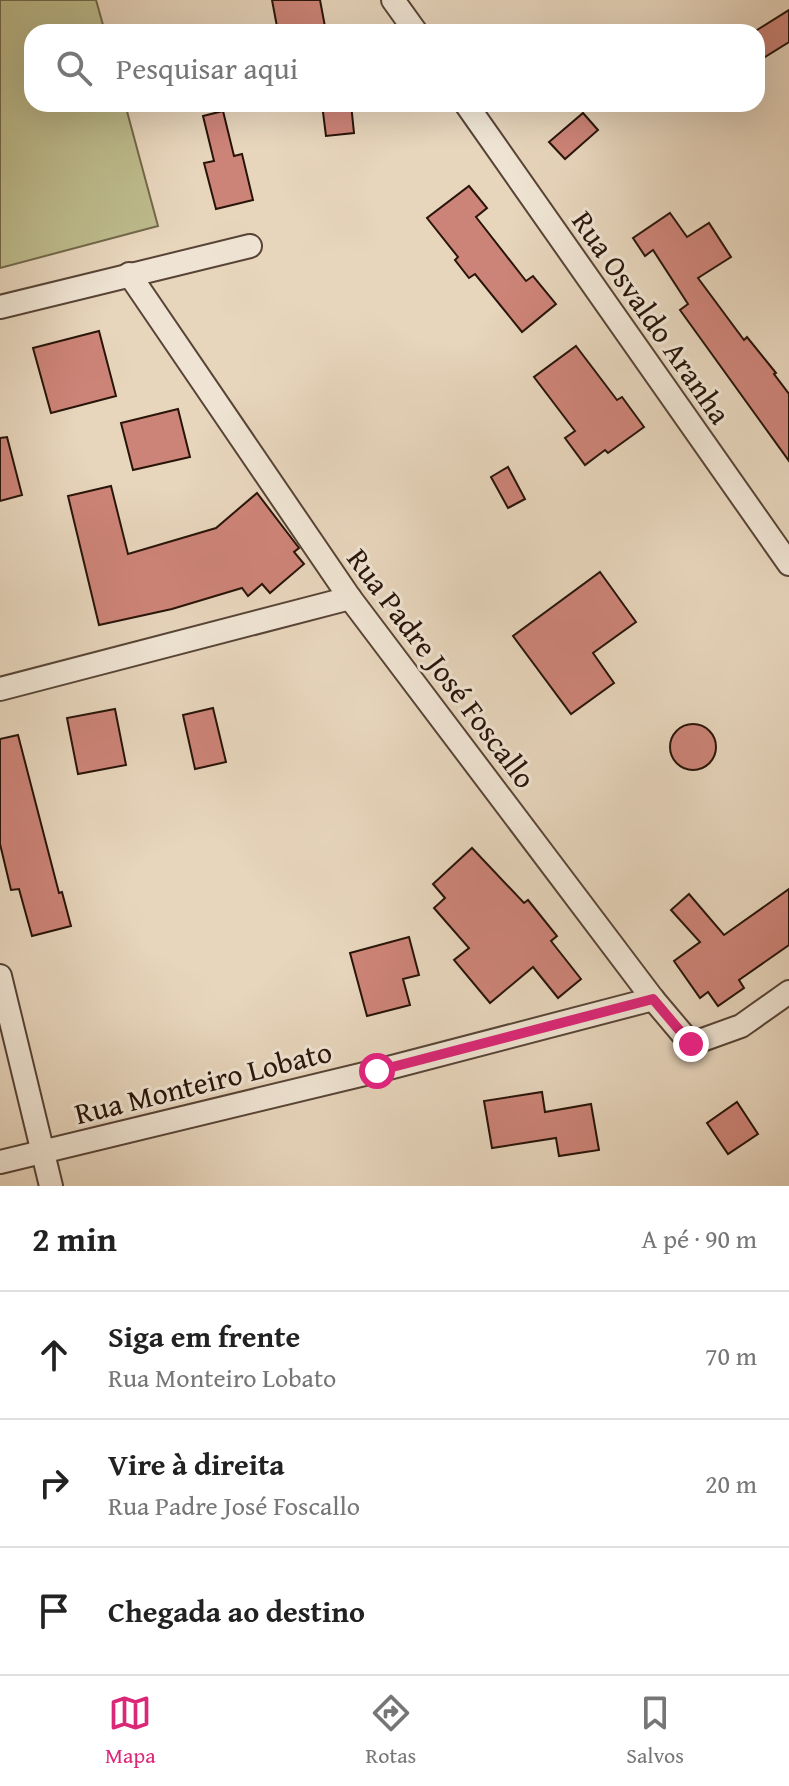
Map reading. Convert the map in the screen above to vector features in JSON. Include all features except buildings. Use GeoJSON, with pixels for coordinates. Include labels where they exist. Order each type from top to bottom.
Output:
{"type":"FeatureCollection","features":[{"type":"Feature","properties":{"kind":"street"},"geometry":{"type":"LineString","coordinates":[[393,0],[410,24]]}},
{"type":"Feature","properties":{"kind":"street","name":"Rua Osvaldo Aranha"},"geometry":{"type":"LineString","coordinates":[[472,112],[780,533],[789,564]]}},
{"type":"Feature","properties":{"kind":"street"},"geometry":{"type":"LineString","coordinates":[[0,307],[250,246]]}},
{"type":"Feature","properties":{"kind":"street","name":"Rua Padre José Foscallo"},"geometry":{"type":"LineString","coordinates":[[129,274],[350,598],[653,999],[691,1044],[741,1026],[789,992]]}},
{"type":"Feature","properties":{"kind":"street"},"geometry":{"type":"LineString","coordinates":[[0,689],[350,598]]}},
{"type":"Feature","properties":{"kind":"street"},"geometry":{"type":"LineString","coordinates":[[0,976],[51,1186]]}},
{"type":"Feature","properties":{"kind":"street","name":"Rua Monteiro Lobato"},"geometry":{"type":"LineString","coordinates":[[0,1162],[377,1071],[653,999]]}},
{"type":"Feature","properties":{"kind":"shaded area"},"geometry":{"type":"Polygon","coordinates":[[[0,0],[96,0],[103,24],[24,24],[24,112],[127,112],[158,226],[0,268],[0,0]]]}},
{"type":"Feature","properties":{"kind":"route"},"geometry":{"type":"LineString","coordinates":[[377,1071],[653,999],[691,1044]]}}]}
